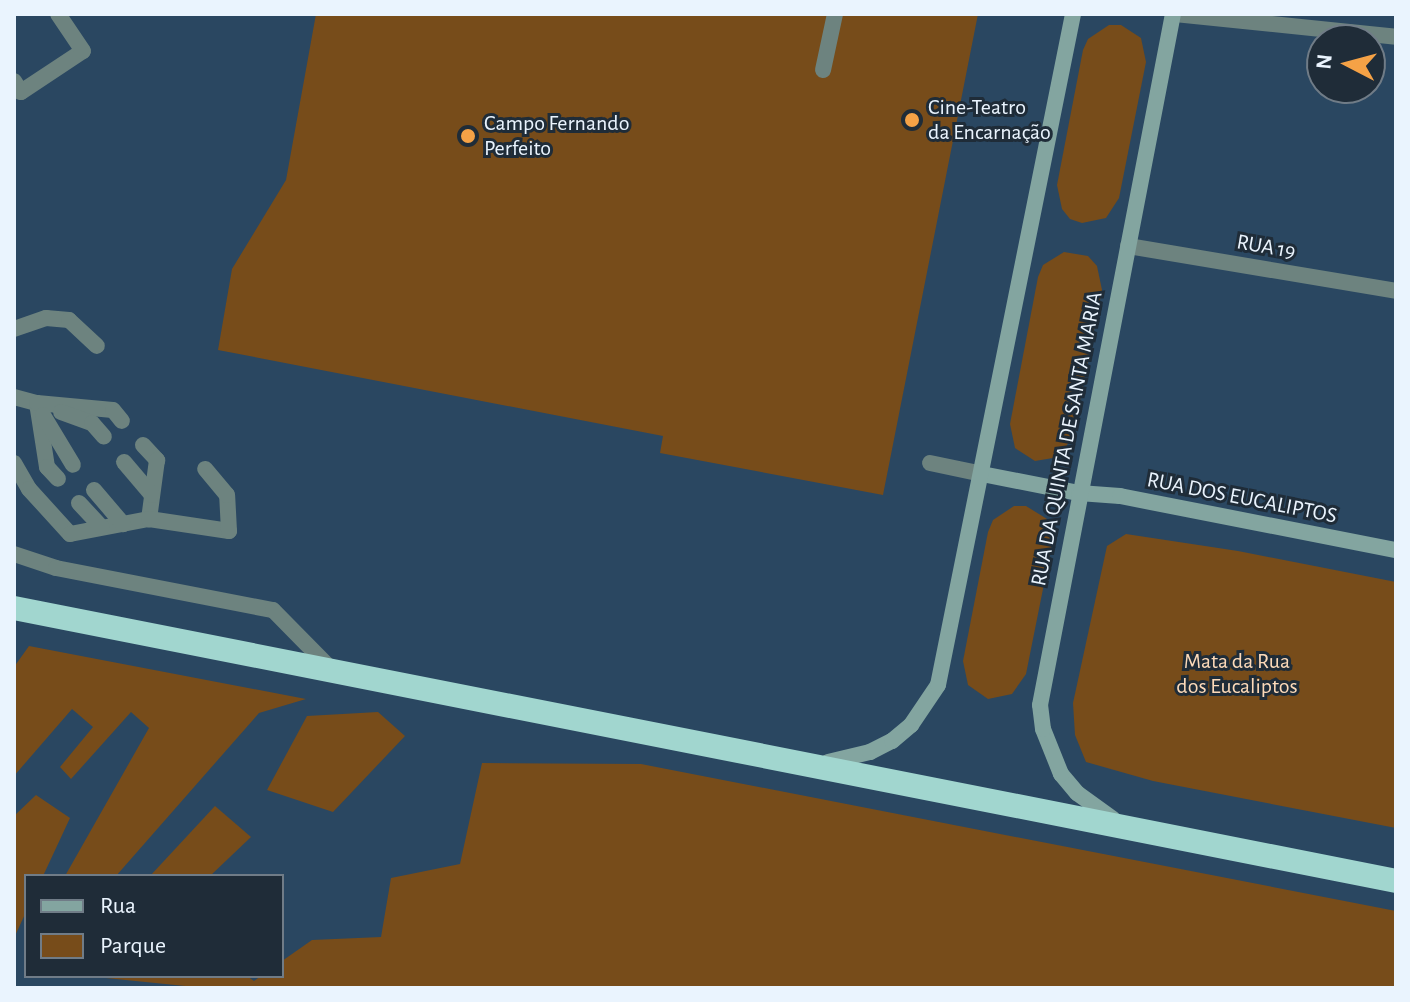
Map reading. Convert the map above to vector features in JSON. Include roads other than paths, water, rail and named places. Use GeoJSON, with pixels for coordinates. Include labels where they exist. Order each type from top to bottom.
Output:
{"type":"FeatureCollection","features":[{"type":"Feature","properties":{"kind":"highway"},"geometry":{"type":"LineString","coordinates":[[14,608],[1396,881]]}},
{"type":"Feature","properties":{"kind":"street"},"geometry":{"type":"LineString","coordinates":[[14,81],[21,92],[83,51],[58,14]]}},
{"type":"Feature","properties":{"kind":"street"},"geometry":{"type":"LineString","coordinates":[[823,70],[835,14]]}},
{"type":"Feature","properties":{"kind":"street"},"geometry":{"type":"LineString","coordinates":[[798,761],[823,763],[870,752],[901,733],[926,706],[945,661],[1073,14]]}},
{"type":"Feature","properties":{"kind":"street"},"geometry":{"type":"LineString","coordinates":[[1174,14],[1396,37]]}},
{"type":"Feature","properties":{"kind":"street","name":"RUA DA QUINTA DE SANTA MARIA"},"geometry":{"type":"LineString","coordinates":[[1140,828],[1095,809],[1061,774],[1043,729],[1042,680],[1174,14]]}},
{"type":"Feature","properties":{"kind":"street","name":"RUA 19"},"geometry":{"type":"LineString","coordinates":[[1128,246],[1396,291]]}},
{"type":"Feature","properties":{"kind":"street"},"geometry":{"type":"LineString","coordinates":[[14,329],[46,318],[69,320],[97,346]]}},
{"type":"Feature","properties":{"kind":"street"},"geometry":{"type":"LineString","coordinates":[[14,397],[92,423],[104,437]]}},
{"type":"Feature","properties":{"kind":"street"},"geometry":{"type":"LineString","coordinates":[[37,403],[113,410],[122,421]]}},
{"type":"Feature","properties":{"kind":"street"},"geometry":{"type":"LineString","coordinates":[[37,403],[73,465]]}},
{"type":"Feature","properties":{"kind":"street"},"geometry":{"type":"LineString","coordinates":[[37,403],[47,467],[58,479]]}},
{"type":"Feature","properties":{"kind":"street"},"geometry":{"type":"LineString","coordinates":[[143,445],[157,460],[149,519]]}},
{"type":"Feature","properties":{"kind":"street"},"geometry":{"type":"LineString","coordinates":[[124,462],[152,495]]}},
{"type":"Feature","properties":{"kind":"street"},"geometry":{"type":"LineString","coordinates":[[14,463],[29,489],[70,534],[149,519],[229,531],[227,495],[205,469]]}},
{"type":"Feature","properties":{"kind":"street"},"geometry":{"type":"LineString","coordinates":[[930,463],[982,474]]}},
{"type":"Feature","properties":{"kind":"street","name":"RUA DOS EUCALIPTOS"},"geometry":{"type":"LineString","coordinates":[[982,474],[1079,493],[1120,496],[1396,550]]}},
{"type":"Feature","properties":{"kind":"street"},"geometry":{"type":"LineString","coordinates":[[94,490],[123,524]]}},
{"type":"Feature","properties":{"kind":"street"},"geometry":{"type":"LineString","coordinates":[[79,503],[101,527]]}},
{"type":"Feature","properties":{"kind":"street"},"geometry":{"type":"LineString","coordinates":[[14,554],[56,568],[273,610],[332,670]]}},
{"type":"Feature","properties":{"kind":"place","name":"Cine-Teatro da Encarnação"},"geometry":{"type":"Point","coordinates":[912,120]}},
{"type":"Feature","properties":{"kind":"place","name":"Campo Fernando Perfeito"},"geometry":{"type":"Point","coordinates":[468,136]}},
{"type":"Feature","properties":{"kind":"park label","name":"Mata da Rua dos Eucaliptos"},"geometry":{"type":"Point","coordinates":[1237,674]}}]}
